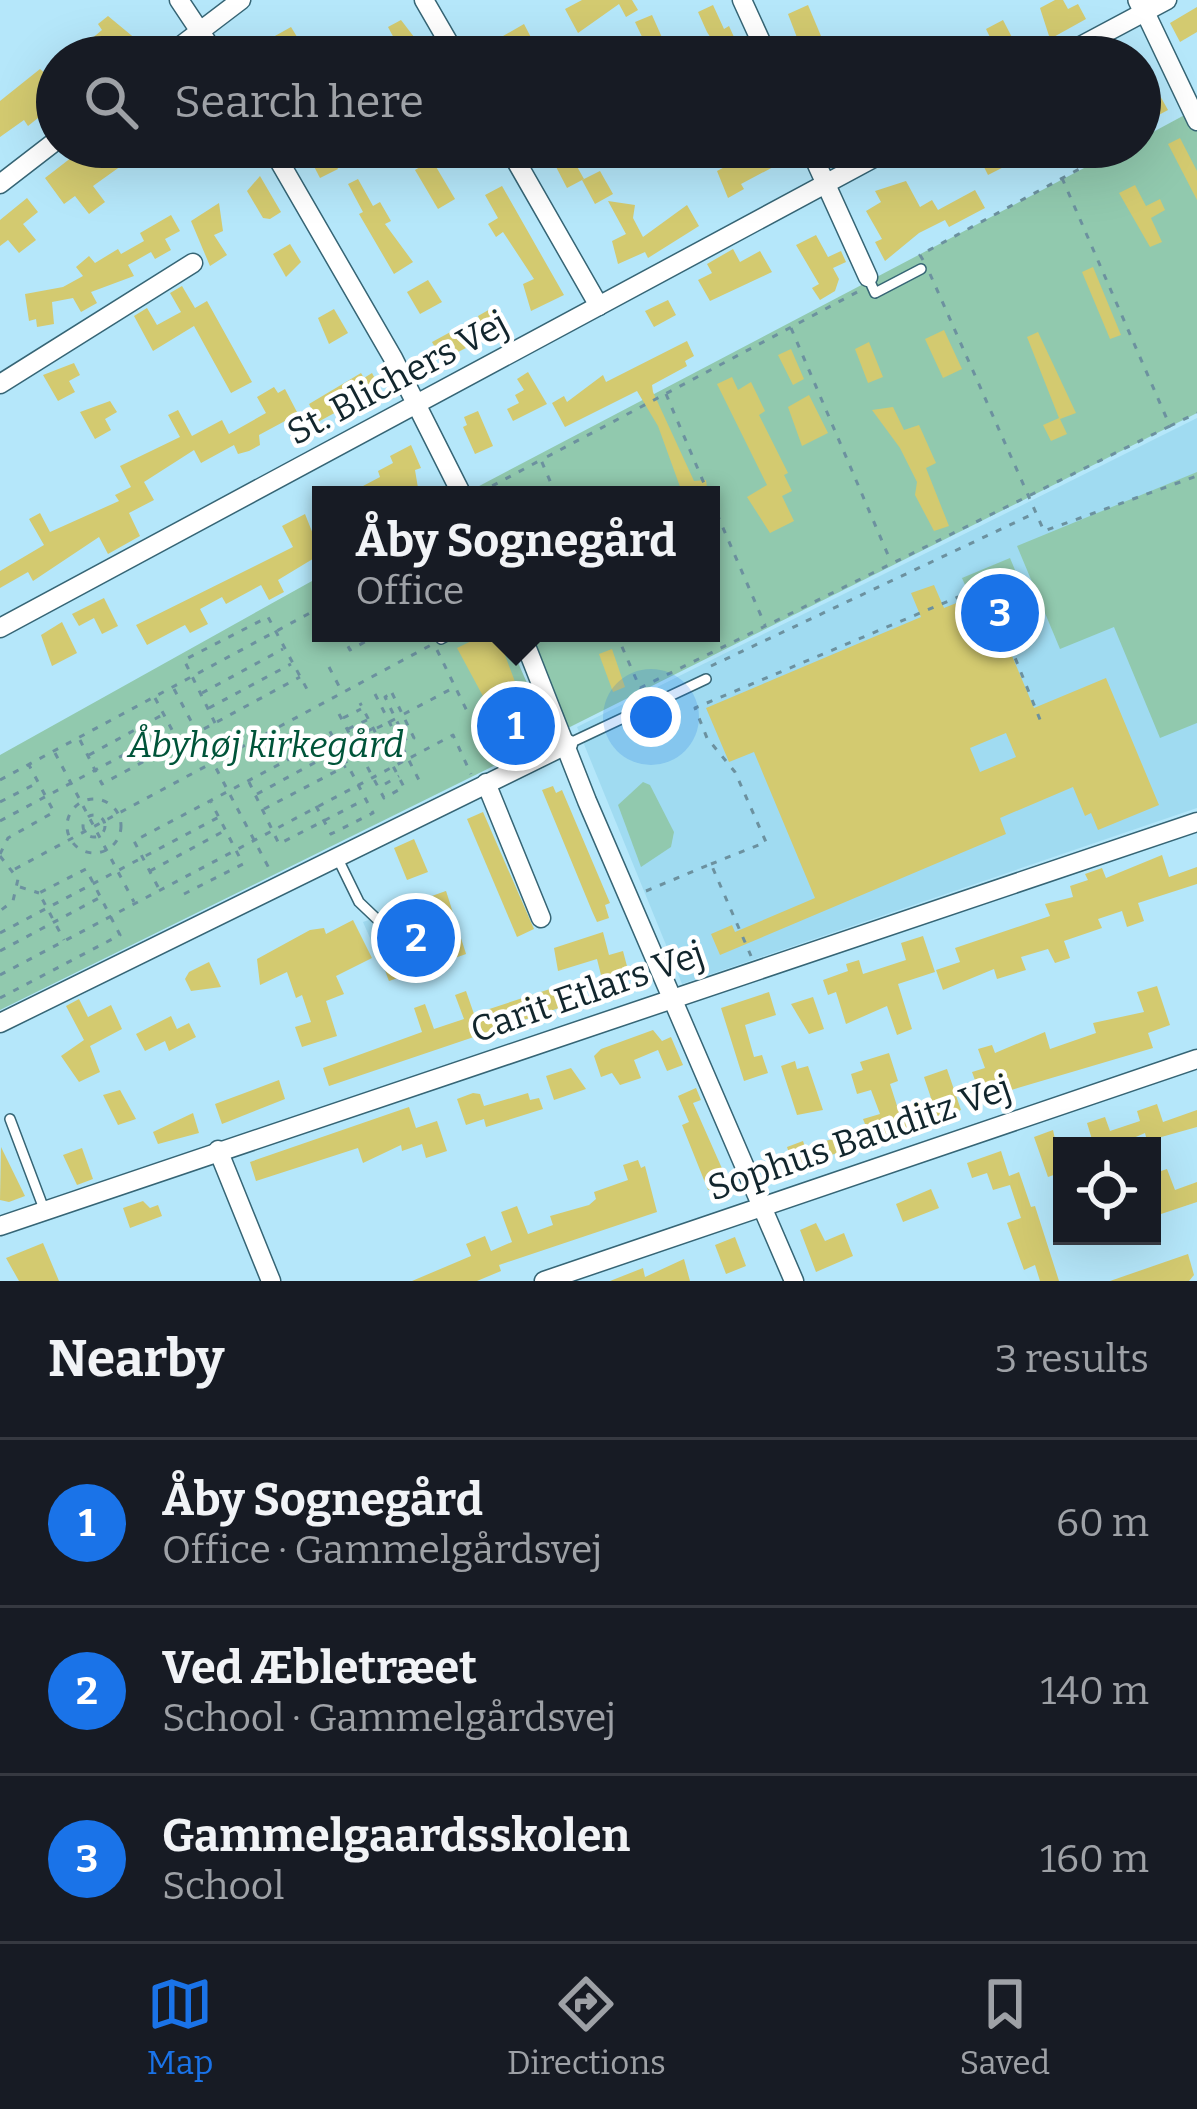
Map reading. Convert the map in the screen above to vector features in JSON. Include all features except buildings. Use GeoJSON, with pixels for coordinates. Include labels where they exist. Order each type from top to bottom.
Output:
{"type":"FeatureCollection","features":[{"type":"Feature","properties":{"kind":"street"},"geometry":{"type":"LineString","coordinates":[[179,0],[204,36]]}},
{"type":"Feature","properties":{"kind":"street"},"geometry":{"type":"LineString","coordinates":[[194,36],[241,0]]}},
{"type":"Feature","properties":{"kind":"street"},"geometry":{"type":"LineString","coordinates":[[424,0],[445,36]]}},
{"type":"Feature","properties":{"kind":"street"},"geometry":{"type":"LineString","coordinates":[[742,0],[758,36]]}},
{"type":"Feature","properties":{"kind":"street"},"geometry":{"type":"LineString","coordinates":[[1094,36],[1142,6],[1167,0]]}},
{"type":"Feature","properties":{"kind":"street"},"geometry":{"type":"LineString","coordinates":[[1142,6],[1156,36]]}},
{"type":"Feature","properties":{"kind":"street"},"geometry":{"type":"LineString","coordinates":[[1161,45],[1196,118]]}},
{"type":"Feature","properties":{"kind":"street"},"geometry":{"type":"LineString","coordinates":[[0,184],[36,156]]}},
{"type":"Feature","properties":{"kind":"street"},"geometry":{"type":"LineString","coordinates":[[283,168],[418,404],[458,486]]}},
{"type":"Feature","properties":{"kind":"street"},"geometry":{"type":"LineString","coordinates":[[520,168],[599,307]]}},
{"type":"Feature","properties":{"kind":"street"},"geometry":{"type":"LineString","coordinates":[[819,168],[869,281]]}},
{"type":"Feature","properties":{"kind":"street","name":"St. Blichers Vej"},"geometry":{"type":"LineString","coordinates":[[0,628],[855,168]]}},
{"type":"Feature","properties":{"kind":"street"},"geometry":{"type":"LineString","coordinates":[[0,384],[193,263]]}},
{"type":"Feature","properties":{"kind":"street"},"geometry":{"type":"LineString","coordinates":[[525,642],[587,801],[794,1281]]}},
{"type":"Feature","properties":{"kind":"street"},"geometry":{"type":"LineString","coordinates":[[0,1023],[568,744]]}},
{"type":"Feature","properties":{"kind":"street"},"geometry":{"type":"LineString","coordinates":[[482,785],[542,918]]}},
{"type":"Feature","properties":{"kind":"street","name":"Carit Etlars Vej"},"geometry":{"type":"LineString","coordinates":[[0,1226],[1197,822]]}},
{"type":"Feature","properties":{"kind":"street","name":"Sophus Bauditz Vej"},"geometry":{"type":"LineString","coordinates":[[544,1281],[1197,1059]]}},
{"type":"Feature","properties":{"kind":"street"},"geometry":{"type":"LineString","coordinates":[[218,1150],[271,1281]]}},
{"type":"Feature","properties":{"kind":"lane"},"geometry":{"type":"LineString","coordinates":[[869,281],[875,293],[924,268]]}},
{"type":"Feature","properties":{"kind":"lane"},"geometry":{"type":"LineString","coordinates":[[568,744],[706,680]]}},
{"type":"Feature","properties":{"kind":"lane"},"geometry":{"type":"LineString","coordinates":[[337,857],[359,902],[380,922]]}},
{"type":"Feature","properties":{"kind":"lane"},"geometry":{"type":"LineString","coordinates":[[10,1119],[44,1210]]}},
{"type":"Feature","properties":{"kind":"path"},"geometry":{"type":"LineString","coordinates":[[1081,168],[920,255],[924,268],[1044,531],[1197,476]]}},
{"type":"Feature","properties":{"kind":"path"},"geometry":{"type":"LineString","coordinates":[[1062,178],[1170,426]]}},
{"type":"Feature","properties":{"kind":"path"},"geometry":{"type":"LineString","coordinates":[[493,486],[869,281]]}},
{"type":"Feature","properties":{"kind":"path"},"geometry":{"type":"LineString","coordinates":[[790,327],[891,564]]}},
{"type":"Feature","properties":{"kind":"path"},"geometry":{"type":"LineString","coordinates":[[665,393],[705,486]]}},
{"type":"Feature","properties":{"kind":"path"},"geometry":{"type":"LineString","coordinates":[[620,642],[640,688],[1197,413]]}},
{"type":"Feature","properties":{"kind":"path"},"geometry":{"type":"LineString","coordinates":[[541,460],[552,486]]}},
{"type":"Feature","properties":{"kind":"path"},"geometry":{"type":"LineString","coordinates":[[706,680],[710,666],[1034,513]]}},
{"type":"Feature","properties":{"kind":"path"},"geometry":{"type":"LineString","coordinates":[[720,520],[766,626]]}},
{"type":"Feature","properties":{"kind":"path"},"geometry":{"type":"LineString","coordinates":[[631,897],[766,842],[735,772],[707,738],[695,708],[958,597],[967,610],[993,603],[1043,727]]}},
{"type":"Feature","properties":{"kind":"path"},"geometry":{"type":"LineString","coordinates":[[0,780],[312,612]]}},
{"type":"Feature","properties":{"kind":"path"},"geometry":{"type":"LineString","coordinates":[[215,723],[184,660],[268,617],[308,691]]}},
{"type":"Feature","properties":{"kind":"path"},"geometry":{"type":"LineString","coordinates":[[15,869],[435,642]]}},
{"type":"Feature","properties":{"kind":"path"},"geometry":{"type":"LineString","coordinates":[[437,642],[467,712]]}},
{"type":"Feature","properties":{"kind":"path"},"geometry":{"type":"LineString","coordinates":[[201,694],[285,648]]}},
{"type":"Feature","properties":{"kind":"path"},"geometry":{"type":"LineString","coordinates":[[208,708],[292,663]]}},
{"type":"Feature","properties":{"kind":"path"},"geometry":{"type":"LineString","coordinates":[[329,667],[343,692]]}},
{"type":"Feature","properties":{"kind":"path"},"geometry":{"type":"LineString","coordinates":[[79,738],[102,784],[300,677]]}},
{"type":"Feature","properties":{"kind":"path"},"geometry":{"type":"LineString","coordinates":[[352,739],[455,687]]}},
{"type":"Feature","properties":{"kind":"path"},"geometry":{"type":"LineString","coordinates":[[174,688],[278,886]]}},
{"type":"Feature","properties":{"kind":"path"},"geometry":{"type":"LineString","coordinates":[[400,745],[407,742],[414,739],[392,693],[385,697],[407,742]]}},
{"type":"Feature","properties":{"kind":"path"},"geometry":{"type":"LineString","coordinates":[[375,694],[422,786]]}},
{"type":"Feature","properties":{"kind":"path"},"geometry":{"type":"LineString","coordinates":[[155,698],[179,743]]}},
{"type":"Feature","properties":{"kind":"path"},"geometry":{"type":"LineString","coordinates":[[361,706],[368,719],[404,787],[384,798],[341,716],[361,706]]}},
{"type":"Feature","properties":{"kind":"path"},"geometry":{"type":"LineString","coordinates":[[88,756],[164,715]]}},
{"type":"Feature","properties":{"kind":"path"},"geometry":{"type":"LineString","coordinates":[[347,729],[368,719]]}},
{"type":"Feature","properties":{"kind":"path"},"geometry":{"type":"LineString","coordinates":[[315,804],[331,834],[373,813],[326,724]]}},
{"type":"Feature","properties":{"kind":"path"},"geometry":{"type":"LineString","coordinates":[[0,821],[172,729]]}},
{"type":"Feature","properties":{"kind":"path"},"geometry":{"type":"LineString","coordinates":[[0,975],[371,774],[453,735],[482,785]]}},
{"type":"Feature","properties":{"kind":"path"},"geometry":{"type":"LineString","coordinates":[[159,889],[134,842],[333,736]]}},
{"type":"Feature","properties":{"kind":"path"},"geometry":{"type":"LineString","coordinates":[[358,750],[379,738]]}},
{"type":"Feature","properties":{"kind":"path"},"geometry":{"type":"LineString","coordinates":[[363,759],[384,749]]}},
{"type":"Feature","properties":{"kind":"path"},"geometry":{"type":"LineString","coordinates":[[255,794],[340,750]]}},
{"type":"Feature","properties":{"kind":"path"},"geometry":{"type":"LineString","coordinates":[[54,752],[134,902]]}},
{"type":"Feature","properties":{"kind":"path"},"geometry":{"type":"LineString","coordinates":[[0,911],[13,901],[18,886],[15,869],[0,855],[8,838],[54,812],[29,765]]}},
{"type":"Feature","properties":{"kind":"path"},"geometry":{"type":"LineString","coordinates":[[263,810],[347,765]]}},
{"type":"Feature","properties":{"kind":"path"},"geometry":{"type":"LineString","coordinates":[[385,784],[399,776]]}},
{"type":"Feature","properties":{"kind":"path"},"geometry":{"type":"LineString","coordinates":[[249,781],[279,844],[365,799]]}},
{"type":"Feature","properties":{"kind":"path"},"geometry":{"type":"LineString","coordinates":[[0,802],[39,782]]}},
{"type":"Feature","properties":{"kind":"path"},"geometry":{"type":"LineString","coordinates":[[100,800],[117,814],[118,836],[106,850],[88,853],[70,839],[69,817],[81,803],[100,800]]}},
{"type":"Feature","properties":{"kind":"path"},"geometry":{"type":"LineString","coordinates":[[184,894],[243,864],[211,802]]}},
{"type":"Feature","properties":{"kind":"path"},"geometry":{"type":"LineString","coordinates":[[89,817],[104,821]]}},
{"type":"Feature","properties":{"kind":"path"},"geometry":{"type":"LineString","coordinates":[[85,831],[89,817]]}},
{"type":"Feature","properties":{"kind":"path"},"geometry":{"type":"LineString","coordinates":[[0,933],[219,817]]}},
{"type":"Feature","properties":{"kind":"path"},"geometry":{"type":"LineString","coordinates":[[99,836],[104,821]]}},
{"type":"Feature","properties":{"kind":"path"},"geometry":{"type":"LineString","coordinates":[[150,871],[226,830]]}},
{"type":"Feature","properties":{"kind":"path"},"geometry":{"type":"LineString","coordinates":[[85,831],[99,836]]}},
{"type":"Feature","properties":{"kind":"path"},"geometry":{"type":"LineString","coordinates":[[711,864],[757,969]]}},
{"type":"Feature","properties":{"kind":"path"},"geometry":{"type":"LineString","coordinates":[[0,998],[120,935],[86,869],[39,893],[18,886]]}},
{"type":"Feature","properties":{"kind":"path"},"geometry":{"type":"LineString","coordinates":[[39,893],[64,940]]}},
{"type":"Feature","properties":{"kind":"path"},"geometry":{"type":"LineString","coordinates":[[0,951],[100,898]]}},
{"type":"Feature","properties":{"kind":"shaded area"},"geometry":{"type":"Polygon","coordinates":[[[1197,418],[1197,808],[682,984],[577,727],[1197,418]]]}},
{"type":"Feature","properties":{"kind":"shaded area"},"geometry":{"type":"Polygon","coordinates":[[[446,891],[466,954],[389,981],[363,922],[446,891]]]}},
{"type":"Feature","properties":{"kind":"green space"},"geometry":{"type":"Polygon","coordinates":[[[1192,111],[1197,123],[1197,413],[564,730],[527,642],[720,642],[720,486],[479,486],[1084,168],[1161,168],[1161,128],[1192,111]]]}},
{"type":"Feature","properties":{"kind":"green space"},"geometry":{"type":"Polygon","coordinates":[[[1197,472],[1197,723],[1160,738],[1114,627],[1060,649],[1017,546],[1197,472]]]}},
{"type":"Feature","properties":{"kind":"green space"},"geometry":{"type":"Polygon","coordinates":[[[1010,558],[1020,582],[973,603],[962,578],[1010,558]]]}},
{"type":"Feature","properties":{"kind":"green space","name":"Åbyhøj kirkegård"},"geometry":{"type":"Polygon","coordinates":[[[312,581],[312,642],[509,642],[545,724],[538,744],[0,1010],[0,755],[312,581]]]}},
{"type":"Feature","properties":{"kind":"green space"},"geometry":{"type":"Polygon","coordinates":[[[643,782],[650,785],[674,832],[671,847],[641,867],[618,805],[643,782]]]}},
{"type":"Feature","properties":{"kind":"place","name":"Gammelgaardsskolen"},"geometry":{"type":"Point","coordinates":[1000,613]}},
{"type":"Feature","properties":{"kind":"place","name":"Åby Sognegård"},"geometry":{"type":"Point","coordinates":[516,726]}},
{"type":"Feature","properties":{"kind":"place","name":"Ved Æbletræet"},"geometry":{"type":"Point","coordinates":[416,938]}}]}
